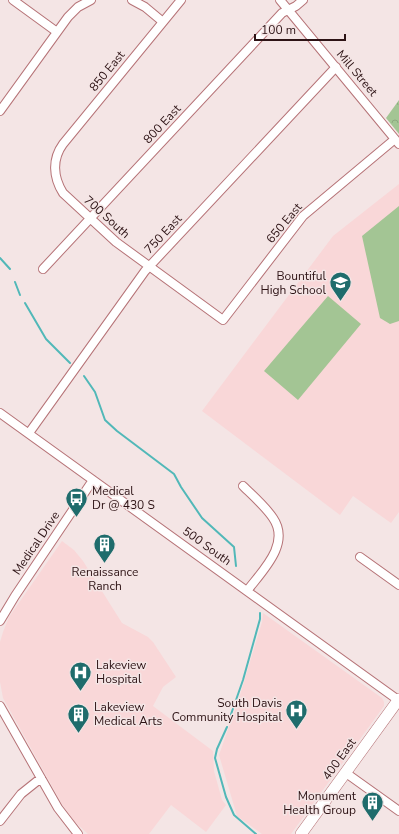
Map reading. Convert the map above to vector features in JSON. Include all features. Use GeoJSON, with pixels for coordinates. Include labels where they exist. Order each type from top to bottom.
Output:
{"type":"FeatureCollection","features":[{"type":"Feature","properties":{"kind":"main road","name":"400 East"},"geometry":{"type":"LineString","coordinates":[[301,834],[399,700]]}},
{"type":"Feature","properties":{"kind":"street"},"geometry":{"type":"LineString","coordinates":[[13,0],[57,32]]}},
{"type":"Feature","properties":{"kind":"street"},"geometry":{"type":"LineString","coordinates":[[0,111],[73,12],[84,3],[91,0]]}},
{"type":"Feature","properties":{"kind":"street"},"geometry":{"type":"LineString","coordinates":[[132,0],[163,22]]}},
{"type":"Feature","properties":{"kind":"street","name":"850 East"},"geometry":{"type":"LineString","coordinates":[[55,160],[63,144],[181,0]]}},
{"type":"Feature","properties":{"kind":"street","name":"Mill Street"},"geometry":{"type":"LineString","coordinates":[[280,0],[397,141]]}},
{"type":"Feature","properties":{"kind":"street","name":"800 East"},"geometry":{"type":"LineString","coordinates":[[43,269],[282,14],[303,0]]}},
{"type":"Feature","properties":{"kind":"street","name":"750 East"},"geometry":{"type":"LineString","coordinates":[[29,433],[149,267],[336,67]]}},
{"type":"Feature","properties":{"kind":"street","name":"650 East"},"geometry":{"type":"LineString","coordinates":[[223,320],[303,216],[397,141]]}},
{"type":"Feature","properties":{"kind":"street","name":"700 South"},"geometry":{"type":"LineString","coordinates":[[55,160],[55,174],[59,187],[67,198],[116,242],[223,320]]}},
{"type":"Feature","properties":{"kind":"street","name":"500 South"},"geometry":{"type":"LineString","coordinates":[[0,413],[399,700]]}},
{"type":"Feature","properties":{"kind":"street","name":"Medical Drive"},"geometry":{"type":"LineString","coordinates":[[0,621],[11,601],[93,480]]}},
{"type":"Feature","properties":{"kind":"street"},"geometry":{"type":"LineString","coordinates":[[243,486],[274,519],[278,528],[279,538],[276,552],[247,591]]}},
{"type":"Feature","properties":{"kind":"street"},"geometry":{"type":"LineString","coordinates":[[360,557],[399,585]]}},
{"type":"Feature","properties":{"kind":"street"},"geometry":{"type":"LineString","coordinates":[[0,706],[60,812],[78,834]]}},
{"type":"Feature","properties":{"kind":"street"},"geometry":{"type":"LineString","coordinates":[[346,773],[399,811]]}},
{"type":"Feature","properties":{"kind":"street"},"geometry":{"type":"LineString","coordinates":[[0,821],[21,794],[41,778]]}},
{"type":"Feature","properties":{"kind":"shaded area","name":"Bountiful High School"},"geometry":{"type":"Polygon","coordinates":[[[399,184],[399,512],[391,523],[353,496],[340,515],[202,411],[333,236],[399,184]]]}},
{"type":"Feature","properties":{"kind":"shaded area","name":"Lakeview Hospital"},"geometry":{"type":"Polygon","coordinates":[[[62,541],[74,550],[83,561],[122,623],[148,637],[153,642],[176,677],[163,687],[153,706],[213,751],[214,771],[222,800],[226,805],[206,832],[171,805],[149,834],[88,834],[75,822],[62,804],[3,698],[0,682],[0,642],[3,632],[9,617],[62,541]]]}},
{"type":"Feature","properties":{"kind":"shaded area","name":"South Davis Community Hospital"},"geometry":{"type":"Polygon","coordinates":[[[263,613],[382,698],[384,702],[384,706],[291,834],[262,834],[237,816],[219,755],[240,695],[262,622],[263,613]]]}},
{"type":"Feature","properties":{"kind":"green space"},"geometry":{"type":"Polygon","coordinates":[[[399,100],[399,134],[386,118],[399,100]]]}},
{"type":"Feature","properties":{"kind":"green space"},"geometry":{"type":"Polygon","coordinates":[[[399,206],[399,321],[390,324],[380,318],[362,236],[399,206]]]}},
{"type":"Feature","properties":{"kind":"green space"},"geometry":{"type":"Polygon","coordinates":[[[328,296],[361,324],[298,400],[264,371],[328,296]]]}},
{"type":"Feature","properties":{"kind":"waterway"},"geometry":{"type":"LineString","coordinates":[[0,258],[10,269]]}},
{"type":"Feature","properties":{"kind":"waterway"},"geometry":{"type":"LineString","coordinates":[[15,282],[20,295]]}},
{"type":"Feature","properties":{"kind":"waterway"},"geometry":{"type":"LineString","coordinates":[[25,303],[46,339],[70,363]]}},
{"type":"Feature","properties":{"kind":"waterway"},"geometry":{"type":"LineString","coordinates":[[84,376],[95,392],[105,420],[117,431],[174,474],[202,518],[234,547],[236,566]]}},
{"type":"Feature","properties":{"kind":"waterway"},"geometry":{"type":"LineString","coordinates":[[229,720],[243,680],[260,619],[260,613]]}},
{"type":"Feature","properties":{"kind":"waterway"},"geometry":{"type":"LineString","coordinates":[[227,727],[217,749],[215,758],[226,797],[234,815],[256,834]]}},
{"type":"Feature","properties":{"kind":"place","name":"Bountiful High School"},"geometry":{"type":"Point","coordinates":[341,302]}},
{"type":"Feature","properties":{"kind":"place","name":"Medical Dr @ 430 S"},"geometry":{"type":"Point","coordinates":[76,518]}},
{"type":"Feature","properties":{"kind":"place","name":"Renaissance Ranch"},"geometry":{"type":"Point","coordinates":[105,564]}},
{"type":"Feature","properties":{"kind":"place","name":"Lakeview Hospital"},"geometry":{"type":"Point","coordinates":[81,692]}},
{"type":"Feature","properties":{"kind":"place","name":"South Davis Community Hospital"},"geometry":{"type":"Point","coordinates":[297,730]}},
{"type":"Feature","properties":{"kind":"place","name":"Lakeview Medical Arts"},"geometry":{"type":"Point","coordinates":[78,734]}},
{"type":"Feature","properties":{"kind":"place","name":"Monument Health Group"},"geometry":{"type":"Point","coordinates":[372,822]}}]}
